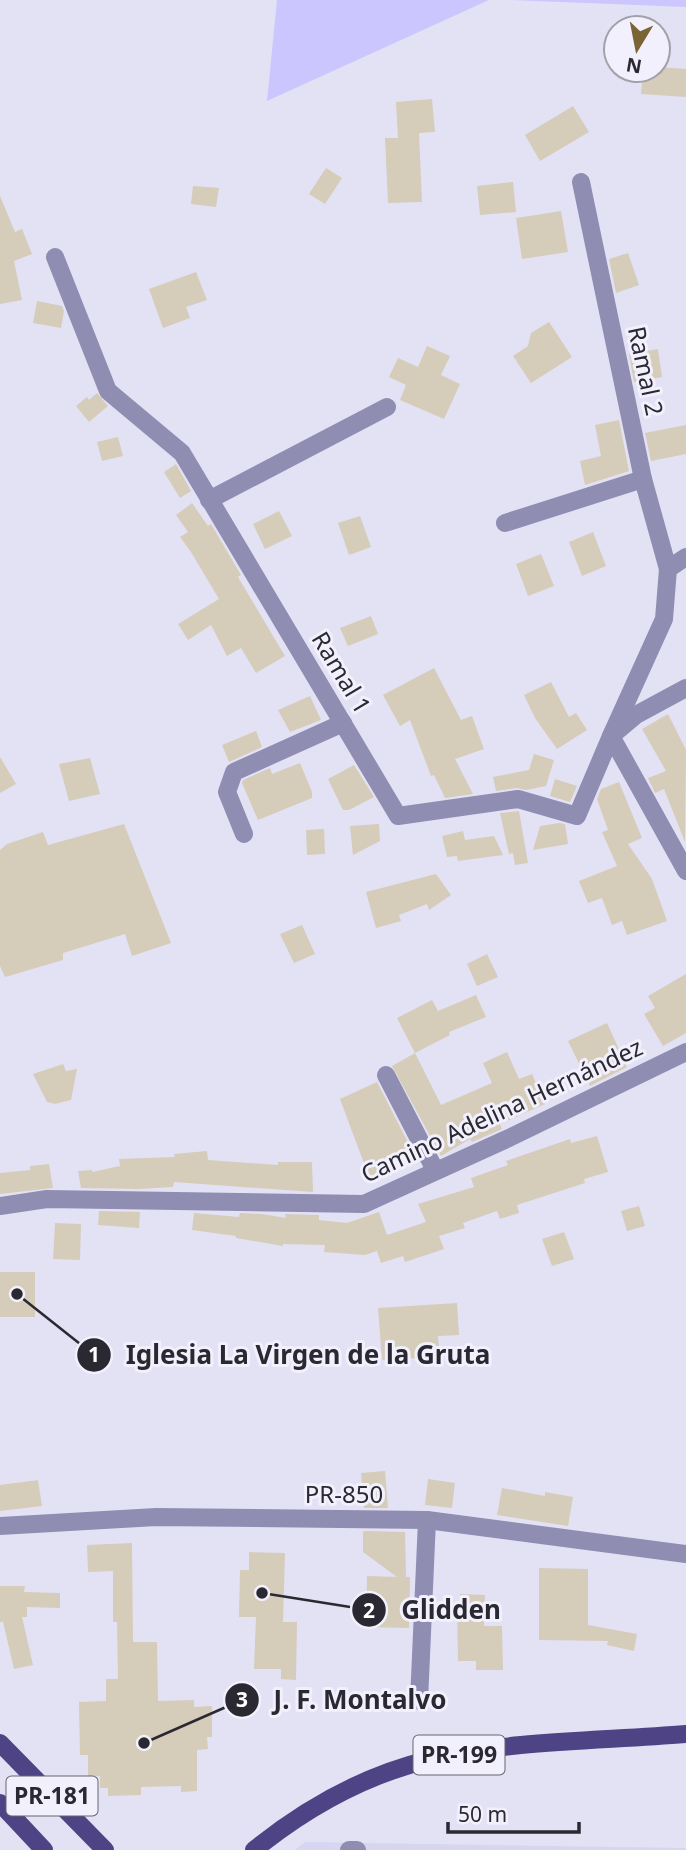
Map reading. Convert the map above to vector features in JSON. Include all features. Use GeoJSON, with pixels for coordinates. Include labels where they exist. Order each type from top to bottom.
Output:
{"type":"FeatureCollection","features":[{"type":"Feature","properties":{"kind":"main road","name":"PR-199"},"geometry":{"type":"LineString","coordinates":[[254,1850],[306,1813],[355,1785],[431,1759],[509,1747],[686,1734]]}},
{"type":"Feature","properties":{"kind":"main road","name":"PR-181"},"geometry":{"type":"LineString","coordinates":[[0,1743],[100,1845]]}},
{"type":"Feature","properties":{"kind":"main road","name":"PR-181"},"geometry":{"type":"LineString","coordinates":[[0,1802],[44,1850]]}},
{"type":"Feature","properties":{"kind":"main road"},"geometry":{"type":"LineString","coordinates":[[100,1845],[116,1850]]}},
{"type":"Feature","properties":{"kind":"street","name":"Ramal 2"},"geometry":{"type":"LineString","coordinates":[[581,182],[643,479],[668,569]]}},
{"type":"Feature","properties":{"kind":"street","name":"Ramal 1"},"geometry":{"type":"LineString","coordinates":[[55,257],[108,391],[182,453],[398,816],[518,799],[577,816],[611,736],[636,715],[686,688]]}},
{"type":"Feature","properties":{"kind":"street"},"geometry":{"type":"LineString","coordinates":[[209,500],[387,407]]}},
{"type":"Feature","properties":{"kind":"street"},"geometry":{"type":"LineString","coordinates":[[505,523],[643,479]]}},
{"type":"Feature","properties":{"kind":"street"},"geometry":{"type":"LineString","coordinates":[[686,557],[668,569],[664,619],[611,736],[686,871]]}},
{"type":"Feature","properties":{"kind":"street"},"geometry":{"type":"LineString","coordinates":[[244,834],[227,792],[234,772],[343,723]]}},
{"type":"Feature","properties":{"kind":"street","name":"Camino Adelina Hernández"},"geometry":{"type":"LineString","coordinates":[[0,1206],[47,1199],[364,1204],[509,1138],[686,1052]]}},
{"type":"Feature","properties":{"kind":"street"},"geometry":{"type":"LineString","coordinates":[[386,1075],[435,1170]]}},
{"type":"Feature","properties":{"kind":"street","name":"PR-850"},"geometry":{"type":"LineString","coordinates":[[0,1526],[156,1517],[427,1520],[686,1554]]}},
{"type":"Feature","properties":{"kind":"street"},"geometry":{"type":"LineString","coordinates":[[419,1701],[427,1520]]}},
{"type":"Feature","properties":{"kind":"street"},"geometry":{"type":"LineString","coordinates":[[349,1850],[356,1850]]}},
{"type":"Feature","properties":{"kind":"shaded area"},"geometry":{"type":"Polygon","coordinates":[[[277,0],[489,0],[267,101],[277,0]]]}},
{"type":"Feature","properties":{"kind":"shaded area"},"geometry":{"type":"Polygon","coordinates":[[[511,0],[686,0],[686,7],[511,0]]]}},
{"type":"Feature","properties":{"kind":"shaded area"},"geometry":{"type":"Polygon","coordinates":[[[305,1842],[686,1848],[686,1850],[295,1850],[305,1842]]]}},
{"type":"Feature","properties":{"kind":"building"},"geometry":{"type":"Polygon","coordinates":[[[672,68],[686,69],[686,97],[641,94],[642,84],[672,84],[672,68]]]}},
{"type":"Feature","properties":{"kind":"building"},"geometry":{"type":"Polygon","coordinates":[[[432,99],[435,132],[419,133],[422,202],[388,203],[385,138],[398,138],[396,102],[432,99]]]}},
{"type":"Feature","properties":{"kind":"building"},"geometry":{"type":"Polygon","coordinates":[[[573,106],[589,132],[540,161],[525,135],[573,106]]]}},
{"type":"Feature","properties":{"kind":"building"},"geometry":{"type":"Polygon","coordinates":[[[326,168],[342,178],[325,204],[309,194],[326,168]]]}},
{"type":"Feature","properties":{"kind":"building"},"geometry":{"type":"Polygon","coordinates":[[[513,182],[516,212],[480,215],[477,186],[513,182]]]}},
{"type":"Feature","properties":{"kind":"building"},"geometry":{"type":"Polygon","coordinates":[[[193,186],[219,188],[216,207],[191,204],[193,186]]]}},
{"type":"Feature","properties":{"kind":"building"},"geometry":{"type":"Polygon","coordinates":[[[0,196],[15,232],[22,229],[32,254],[14,261],[22,300],[0,304],[0,196]]]}},
{"type":"Feature","properties":{"kind":"building"},"geometry":{"type":"Polygon","coordinates":[[[561,211],[568,252],[522,259],[516,218],[561,211]]]}},
{"type":"Feature","properties":{"kind":"building"},"geometry":{"type":"Polygon","coordinates":[[[628,253],[639,285],[616,293],[609,259],[628,253]]]}},
{"type":"Feature","properties":{"kind":"building"},"geometry":{"type":"Polygon","coordinates":[[[196,272],[207,300],[186,307],[190,318],[163,328],[149,289],[196,272]]]}},
{"type":"Feature","properties":{"kind":"building"},"geometry":{"type":"Polygon","coordinates":[[[37,301],[62,306],[64,311],[61,328],[33,323],[37,301]]]}},
{"type":"Feature","properties":{"kind":"building"},"geometry":{"type":"Polygon","coordinates":[[[549,322],[572,357],[531,383],[513,356],[528,346],[531,333],[549,322]]]}},
{"type":"Feature","properties":{"kind":"building"},"geometry":{"type":"Polygon","coordinates":[[[427,346],[450,356],[441,375],[460,384],[444,419],[400,400],[406,385],[389,377],[398,358],[418,367],[427,346]]]}},
{"type":"Feature","properties":{"kind":"building"},"geometry":{"type":"Polygon","coordinates":[[[658,349],[662,377],[634,382],[629,354],[658,349]]]}},
{"type":"Feature","properties":{"kind":"building"},"geometry":{"type":"Polygon","coordinates":[[[97,393],[108,406],[89,422],[76,406],[97,393]]]}},
{"type":"Feature","properties":{"kind":"building"},"geometry":{"type":"Polygon","coordinates":[[[619,420],[629,471],[585,485],[580,461],[601,456],[595,425],[619,420]]]}},
{"type":"Feature","properties":{"kind":"building"},"geometry":{"type":"Polygon","coordinates":[[[686,425],[686,454],[651,461],[645,433],[686,425]]]}},
{"type":"Feature","properties":{"kind":"building"},"geometry":{"type":"Polygon","coordinates":[[[118,437],[123,456],[102,461],[97,442],[118,437]]]}},
{"type":"Feature","properties":{"kind":"building"},"geometry":{"type":"Polygon","coordinates":[[[176,464],[191,491],[180,498],[164,472],[176,464]]]}},
{"type":"Feature","properties":{"kind":"building"},"geometry":{"type":"Polygon","coordinates":[[[192,503],[208,526],[211,524],[241,575],[238,577],[285,656],[256,673],[241,648],[227,656],[211,625],[188,640],[178,624],[219,599],[180,537],[188,532],[176,515],[192,503]]]}},
{"type":"Feature","properties":{"kind":"building"},"geometry":{"type":"Polygon","coordinates":[[[279,511],[292,536],[265,549],[253,524],[279,511]]]}},
{"type":"Feature","properties":{"kind":"building"},"geometry":{"type":"Polygon","coordinates":[[[360,516],[371,547],[349,555],[338,523],[360,516]]]}},
{"type":"Feature","properties":{"kind":"building"},"geometry":{"type":"Polygon","coordinates":[[[593,532],[606,566],[582,576],[569,542],[593,532]]]}},
{"type":"Feature","properties":{"kind":"building"},"geometry":{"type":"Polygon","coordinates":[[[541,554],[554,586],[528,596],[516,564],[541,554]]]}},
{"type":"Feature","properties":{"kind":"building"},"geometry":{"type":"Polygon","coordinates":[[[371,616],[378,634],[348,646],[340,628],[371,616]]]}},
{"type":"Feature","properties":{"kind":"building"},"geometry":{"type":"Polygon","coordinates":[[[434,668],[461,720],[472,716],[484,749],[455,759],[473,794],[445,798],[434,775],[431,776],[410,720],[400,726],[383,695],[434,668]]]}},
{"type":"Feature","properties":{"kind":"building"},"geometry":{"type":"Polygon","coordinates":[[[551,682],[569,717],[576,713],[587,730],[557,749],[535,718],[524,695],[551,682]]]}},
{"type":"Feature","properties":{"kind":"building"},"geometry":{"type":"Polygon","coordinates":[[[310,696],[321,720],[290,732],[278,710],[310,696]]]}},
{"type":"Feature","properties":{"kind":"building"},"geometry":{"type":"Polygon","coordinates":[[[668,714],[686,750],[685,842],[664,789],[655,793],[648,778],[666,771],[642,729],[668,714]]]}},
{"type":"Feature","properties":{"kind":"building"},"geometry":{"type":"Polygon","coordinates":[[[256,731],[262,747],[229,762],[222,745],[256,731]]]}},
{"type":"Feature","properties":{"kind":"building"},"geometry":{"type":"Polygon","coordinates":[[[534,754],[554,760],[546,786],[496,791],[493,777],[529,770],[534,754]]]}},
{"type":"Feature","properties":{"kind":"building"},"geometry":{"type":"Polygon","coordinates":[[[0,757],[16,784],[0,793],[0,757]]]}},
{"type":"Feature","properties":{"kind":"building"},"geometry":{"type":"Polygon","coordinates":[[[90,758],[100,794],[69,801],[59,764],[90,758]]]}},
{"type":"Feature","properties":{"kind":"building"},"geometry":{"type":"Polygon","coordinates":[[[300,763],[312,798],[258,820],[243,780],[270,768],[272,774],[300,763]]]}},
{"type":"Feature","properties":{"kind":"building"},"geometry":{"type":"Polygon","coordinates":[[[354,765],[374,797],[349,810],[343,810],[328,779],[354,765]]]}},
{"type":"Feature","properties":{"kind":"building"},"geometry":{"type":"Polygon","coordinates":[[[555,779],[577,786],[570,802],[550,796],[555,779]]]}},
{"type":"Feature","properties":{"kind":"building"},"geometry":{"type":"Polygon","coordinates":[[[619,782],[642,838],[628,844],[652,879],[667,921],[627,935],[622,921],[612,925],[602,898],[588,903],[579,881],[617,866],[602,832],[608,830],[597,799],[601,789],[619,782]]]}},
{"type":"Feature","properties":{"kind":"building"},"geometry":{"type":"Polygon","coordinates":[[[519,811],[528,863],[515,865],[513,853],[509,854],[500,813],[519,811]]]}},
{"type":"Feature","properties":{"kind":"building"},"geometry":{"type":"Polygon","coordinates":[[[124,824],[171,943],[132,956],[125,934],[63,953],[63,960],[5,977],[0,966],[0,850],[7,844],[43,832],[48,845],[124,824]]]}},
{"type":"Feature","properties":{"kind":"building"},"geometry":{"type":"Polygon","coordinates":[[[379,824],[380,841],[353,855],[350,826],[379,824]]]}},
{"type":"Feature","properties":{"kind":"building"},"geometry":{"type":"Polygon","coordinates":[[[565,824],[568,844],[533,850],[540,826],[565,824]]]}},
{"type":"Feature","properties":{"kind":"building"},"geometry":{"type":"Polygon","coordinates":[[[324,829],[325,854],[307,855],[306,830],[324,829]]]}},
{"type":"Feature","properties":{"kind":"building"},"geometry":{"type":"Polygon","coordinates":[[[463,831],[465,840],[494,836],[503,855],[458,861],[457,856],[447,857],[442,836],[463,831]]]}},
{"type":"Feature","properties":{"kind":"building"},"geometry":{"type":"Polygon","coordinates":[[[436,874],[451,895],[429,910],[427,904],[399,915],[401,921],[376,928],[366,892],[436,874]]]}},
{"type":"Feature","properties":{"kind":"building"},"geometry":{"type":"Polygon","coordinates":[[[302,925],[315,954],[294,963],[280,934],[302,925]]]}},
{"type":"Feature","properties":{"kind":"building"},"geometry":{"type":"Polygon","coordinates":[[[487,954],[498,977],[477,986],[467,964],[487,954]]]}},
{"type":"Feature","properties":{"kind":"building"},"geometry":{"type":"Polygon","coordinates":[[[686,974],[686,1033],[663,1046],[644,1014],[655,1008],[648,996],[686,974]]]}},
{"type":"Feature","properties":{"kind":"building"},"geometry":{"type":"Polygon","coordinates":[[[476,995],[486,1017],[449,1032],[450,1035],[415,1053],[397,1018],[432,1000],[438,1011],[476,995]]]}},
{"type":"Feature","properties":{"kind":"building"},"geometry":{"type":"Polygon","coordinates":[[[607,1023],[627,1067],[590,1086],[568,1041],[607,1023]]]}},
{"type":"Feature","properties":{"kind":"building"},"geometry":{"type":"Polygon","coordinates":[[[507,1052],[519,1079],[532,1074],[545,1104],[500,1124],[502,1129],[472,1142],[470,1139],[441,1156],[392,1066],[415,1053],[441,1105],[492,1083],[483,1063],[507,1052]]]}},
{"type":"Feature","properties":{"kind":"building"},"geometry":{"type":"Polygon","coordinates":[[[63,1064],[66,1071],[77,1069],[71,1100],[55,1104],[47,1102],[33,1074],[63,1064]]]}},
{"type":"Feature","properties":{"kind":"building"},"geometry":{"type":"Polygon","coordinates":[[[377,1082],[416,1158],[371,1182],[340,1099],[377,1082]]]}},
{"type":"Feature","properties":{"kind":"building"},"geometry":{"type":"Polygon","coordinates":[[[597,1136],[608,1172],[584,1179],[585,1183],[517,1205],[519,1213],[500,1219],[497,1211],[463,1223],[465,1228],[439,1236],[444,1249],[405,1262],[403,1256],[381,1263],[377,1251],[365,1255],[324,1252],[325,1245],[283,1246],[192,1230],[194,1213],[239,1217],[240,1213],[262,1214],[286,1218],[285,1214],[319,1215],[319,1220],[347,1223],[379,1212],[387,1235],[426,1222],[418,1204],[474,1187],[471,1178],[508,1165],[506,1161],[570,1139],[571,1143],[597,1136]]]}},
{"type":"Feature","properties":{"kind":"building"},"geometry":{"type":"Polygon","coordinates":[[[207,1151],[208,1160],[278,1165],[278,1162],[312,1162],[313,1192],[174,1182],[173,1187],[81,1188],[78,1171],[92,1172],[120,1166],[119,1159],[175,1157],[174,1154],[207,1151]]]}},
{"type":"Feature","properties":{"kind":"building"},"geometry":{"type":"Polygon","coordinates":[[[49,1164],[53,1188],[0,1194],[0,1173],[30,1170],[30,1166],[49,1164]]]}},
{"type":"Feature","properties":{"kind":"building"},"geometry":{"type":"Polygon","coordinates":[[[639,1206],[645,1226],[627,1231],[621,1211],[639,1206]]]}},
{"type":"Feature","properties":{"kind":"building"},"geometry":{"type":"Polygon","coordinates":[[[99,1211],[140,1212],[139,1228],[98,1225],[99,1211]]]}},
{"type":"Feature","properties":{"kind":"building"},"geometry":{"type":"Polygon","coordinates":[[[55,1223],[81,1224],[80,1260],[53,1259],[55,1223]]]}},
{"type":"Feature","properties":{"kind":"building"},"geometry":{"type":"Polygon","coordinates":[[[564,1232],[574,1259],[552,1266],[542,1239],[564,1232]]]}},
{"type":"Feature","properties":{"kind":"building"},"geometry":{"type":"Polygon","coordinates":[[[0,1272],[35,1272],[35,1317],[0,1317],[0,1272]]]}},
{"type":"Feature","properties":{"kind":"building"},"geometry":{"type":"Polygon","coordinates":[[[457,1303],[459,1335],[438,1336],[440,1357],[382,1360],[378,1308],[457,1303]]]}},
{"type":"Feature","properties":{"kind":"building"},"geometry":{"type":"Polygon","coordinates":[[[385,1471],[388,1508],[364,1508],[361,1473],[385,1471]]]}},
{"type":"Feature","properties":{"kind":"building"},"geometry":{"type":"Polygon","coordinates":[[[428,1479],[455,1483],[452,1508],[425,1505],[428,1479]]]}},
{"type":"Feature","properties":{"kind":"building"},"geometry":{"type":"Polygon","coordinates":[[[38,1480],[42,1506],[0,1511],[0,1485],[38,1480]]]}},
{"type":"Feature","properties":{"kind":"building"},"geometry":{"type":"Polygon","coordinates":[[[502,1488],[545,1496],[545,1492],[573,1497],[568,1526],[497,1515],[502,1488]]]}},
{"type":"Feature","properties":{"kind":"building"},"geometry":{"type":"Polygon","coordinates":[[[365,1531],[405,1532],[406,1577],[410,1577],[409,1628],[366,1627],[367,1576],[397,1577],[363,1552],[365,1531]]]}},
{"type":"Feature","properties":{"kind":"building"},"geometry":{"type":"Polygon","coordinates":[[[132,1543],[133,1642],[157,1642],[158,1701],[194,1700],[194,1707],[212,1706],[212,1737],[207,1737],[208,1749],[197,1750],[197,1791],[181,1792],[181,1786],[141,1787],[141,1795],[108,1796],[108,1788],[100,1788],[100,1776],[88,1777],[88,1755],[80,1755],[79,1702],[106,1701],[106,1679],[118,1679],[117,1622],[113,1622],[113,1571],[88,1572],[87,1545],[132,1543]]]}},
{"type":"Feature","properties":{"kind":"building"},"geometry":{"type":"Polygon","coordinates":[[[249,1552],[285,1553],[283,1622],[297,1622],[296,1680],[281,1679],[281,1669],[254,1669],[256,1617],[239,1617],[240,1570],[249,1570],[249,1552]]]}},
{"type":"Feature","properties":{"kind":"building"},"geometry":{"type":"Polygon","coordinates":[[[539,1568],[588,1569],[588,1625],[637,1634],[634,1651],[607,1645],[608,1641],[539,1640],[539,1568]]]}},
{"type":"Feature","properties":{"kind":"building"},"geometry":{"type":"Polygon","coordinates":[[[0,1586],[25,1586],[24,1592],[60,1593],[60,1608],[27,1607],[27,1617],[22,1617],[33,1665],[14,1669],[3,1622],[0,1622],[0,1586]]]}},
{"type":"Feature","properties":{"kind":"building"},"geometry":{"type":"Polygon","coordinates":[[[460,1594],[485,1595],[484,1626],[502,1626],[503,1670],[476,1670],[476,1661],[458,1661],[457,1603],[460,1603],[460,1594]]]}},
{"type":"Feature","properties":{"kind":"place","name":"Iglesia La Virgen de la Gruta"},"geometry":{"type":"Point","coordinates":[17,1294]}},
{"type":"Feature","properties":{"kind":"place","name":"Glidden"},"geometry":{"type":"Point","coordinates":[262,1593]}},
{"type":"Feature","properties":{"kind":"place","name":"J. F. Montalvo"},"geometry":{"type":"Point","coordinates":[144,1743]}}]}
